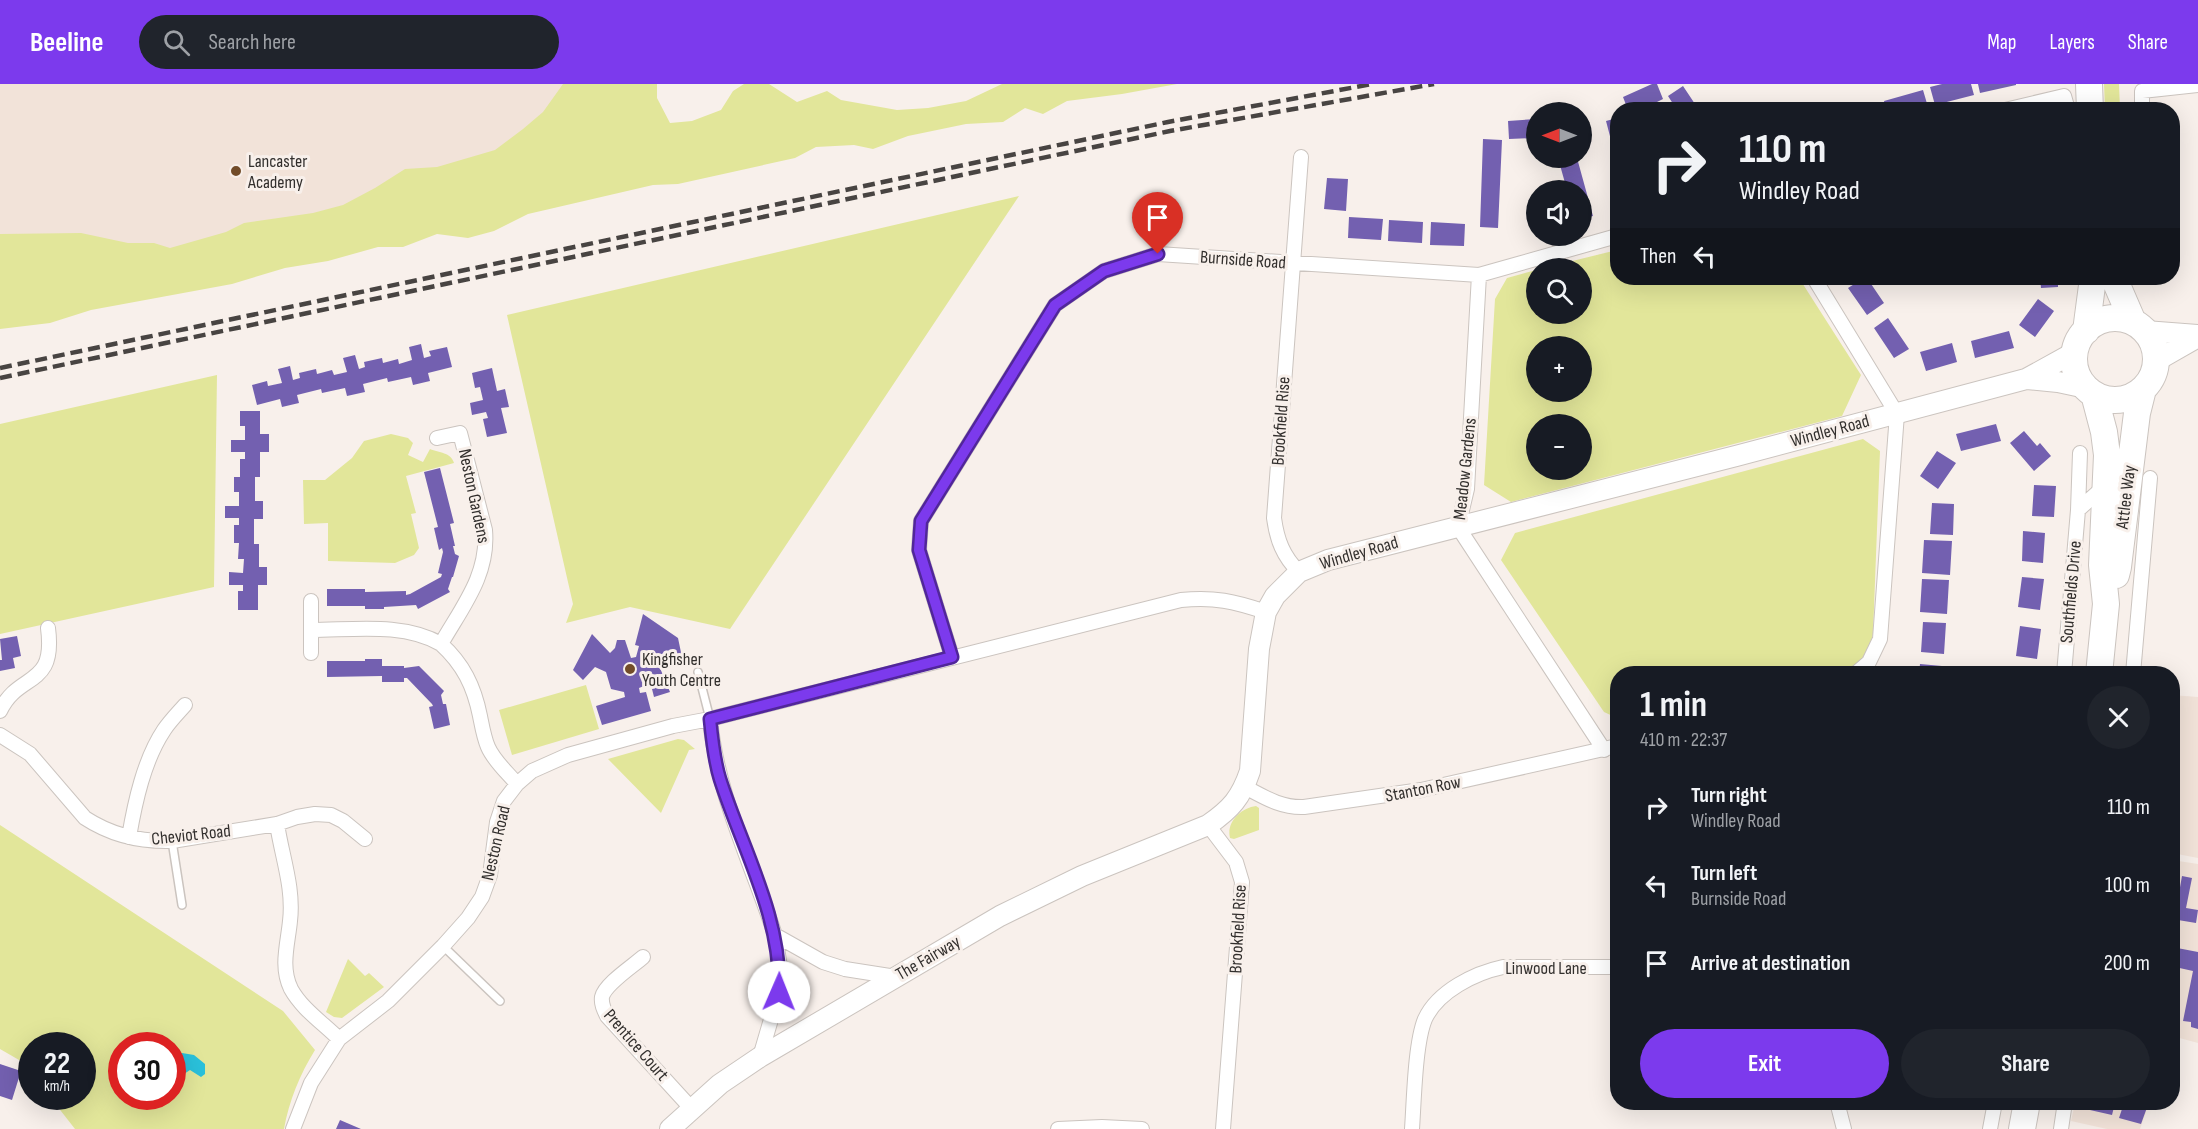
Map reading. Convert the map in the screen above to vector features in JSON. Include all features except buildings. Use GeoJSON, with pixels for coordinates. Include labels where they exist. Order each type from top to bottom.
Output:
{"type":"FeatureCollection","features":[{"type":"Feature","properties":{"kind":"highway"},"geometry":{"type":"LineString","coordinates":[[2088,84],[2089,102]]}},
{"type":"Feature","properties":{"kind":"highway"},"geometry":{"type":"LineString","coordinates":[[2092,285],[2075,365],[2079,378],[2090,391],[2114,400],[2125,399],[2143,389],[2154,371],[2156,361],[2155,350],[2139,327],[2118,285]]}},
{"type":"Feature","properties":{"kind":"highway"},"geometry":{"type":"LineString","coordinates":[[2080,341],[2103,320],[2113,318],[2139,327]]}},
{"type":"Feature","properties":{"kind":"highway","name":"Attlee Way"},"geometry":{"type":"LineString","coordinates":[[2100,666],[2106,604],[2102,565],[2116,490],[2143,389]]}},
{"type":"Feature","properties":{"kind":"highway","name":"Attlee Way"},"geometry":{"type":"LineString","coordinates":[[2090,391],[2104,432],[2116,490]]}},
{"type":"Feature","properties":{"kind":"highway"},"geometry":{"type":"LineString","coordinates":[[2022,1129],[2026,1110]]}},
{"type":"Feature","properties":{"kind":"street"},"geometry":{"type":"LineString","coordinates":[[2142,102],[2142,91],[2198,86]]}},
{"type":"Feature","properties":{"kind":"street"},"geometry":{"type":"LineString","coordinates":[[2039,102],[2064,96],[2066,102]]}},
{"type":"Feature","properties":{"kind":"street","name":"Brookfield Rise"},"geometry":{"type":"LineString","coordinates":[[1299,572],[1288,561],[1277,539],[1274,518],[1301,156]]}},
{"type":"Feature","properties":{"kind":"street"},"geometry":{"type":"LineString","coordinates":[[1479,275],[1610,238]]}},
{"type":"Feature","properties":{"kind":"street","name":"Burnside Road"},"geometry":{"type":"LineString","coordinates":[[952,657],[919,550],[921,521],[1055,305],[1104,271],[1158,254],[1479,275]]}},
{"type":"Feature","properties":{"kind":"street","name":"Meadow Gardens"},"geometry":{"type":"LineString","coordinates":[[1479,275],[1467,489],[1458,527],[1610,747]]}},
{"type":"Feature","properties":{"kind":"street"},"geometry":{"type":"LineString","coordinates":[[1818,285],[1897,414],[1880,639],[1869,662],[1864,666]]}},
{"type":"Feature","properties":{"kind":"street"},"geometry":{"type":"LineString","coordinates":[[2139,327],[2198,336]]}},
{"type":"Feature","properties":{"kind":"street"},"geometry":{"type":"LineString","coordinates":[[2156,361],[2198,336]]}},
{"type":"Feature","properties":{"kind":"street","name":"Windley Road"},"geometry":{"type":"LineString","coordinates":[[1266,612],[1275,596],[1299,572],[1328,560],[2026,379],[2080,341]]}},
{"type":"Feature","properties":{"kind":"street","name":"Windley Road"},"geometry":{"type":"LineString","coordinates":[[2026,379],[2058,382],[2090,391]]}},
{"type":"Feature","properties":{"kind":"street","name":"Neston Gardens"},"geometry":{"type":"LineString","coordinates":[[437,438],[460,433],[485,530],[486,543],[482,571],[441,644]]}},
{"type":"Feature","properties":{"kind":"street","name":"Southfields Drive"},"geometry":{"type":"LineString","coordinates":[[2065,666],[2078,510],[2080,453]]}},
{"type":"Feature","properties":{"kind":"street"},"geometry":{"type":"LineString","coordinates":[[2134,666],[2150,477]]}},
{"type":"Feature","properties":{"kind":"street"},"geometry":{"type":"LineString","coordinates":[[2078,510],[2116,490],[2145,518]]}},
{"type":"Feature","properties":{"kind":"street"},"geometry":{"type":"LineString","coordinates":[[760,1057],[779,992],[780,967],[775,935],[719,777],[712,747],[710,719],[1181,600],[1219,599],[1239,603],[1266,612],[1259,649],[1252,755],[1245,787],[1235,803],[1208,825]]}},
{"type":"Feature","properties":{"kind":"street"},"geometry":{"type":"LineString","coordinates":[[311,601],[311,654]]}},
{"type":"Feature","properties":{"kind":"street"},"geometry":{"type":"LineString","coordinates":[[0,711],[3,705],[41,672],[48,662],[51,647],[48,628]]}},
{"type":"Feature","properties":{"kind":"street"},"geometry":{"type":"LineString","coordinates":[[311,630],[411,632],[430,637],[441,644],[470,680],[476,696],[486,744],[517,784]]}},
{"type":"Feature","properties":{"kind":"street"},"geometry":{"type":"LineString","coordinates":[[129,837],[134,812],[155,745],[165,728],[185,705]]}},
{"type":"Feature","properties":{"kind":"street","name":"Neston Road"},"geometry":{"type":"LineString","coordinates":[[293,1129],[311,1083],[339,1040],[388,1001],[443,946],[468,918],[482,897],[490,875],[497,822],[504,801],[517,784],[532,771],[568,755],[673,726],[710,719]]}},
{"type":"Feature","properties":{"kind":"street","name":"Cheviot Road"},"geometry":{"type":"LineString","coordinates":[[0,735],[30,754],[86,818],[97,825],[129,837],[155,842],[172,841],[277,824],[315,814],[331,815],[365,839]]}},
{"type":"Feature","properties":{"kind":"street","name":"Stanton Row"},"geometry":{"type":"LineString","coordinates":[[1245,787],[1277,803],[1290,807],[1304,807],[1422,790],[1610,748]]}},
{"type":"Feature","properties":{"kind":"street"},"geometry":{"type":"LineString","coordinates":[[277,824],[291,900],[291,919],[285,957],[286,973],[291,988],[301,1003],[339,1040]]}},
{"type":"Feature","properties":{"kind":"street","name":"Brookfield Rise"},"geometry":{"type":"LineString","coordinates":[[1208,825],[1236,862],[1242,882],[1223,1129]]}},
{"type":"Feature","properties":{"kind":"street","name":"The Fairway"},"geometry":{"type":"LineString","coordinates":[[670,1129],[720,1084],[760,1057],[1041,895],[1124,857],[1208,825]]}},
{"type":"Feature","properties":{"kind":"street"},"geometry":{"type":"LineString","coordinates":[[775,935],[823,962],[845,969],[896,977]]}},
{"type":"Feature","properties":{"kind":"street","name":"Prentice Court"},"geometry":{"type":"LineString","coordinates":[[643,957],[608,986],[602,995],[602,1005],[607,1016],[691,1108]]}},
{"type":"Feature","properties":{"kind":"street","name":"Linwood Lane"},"geometry":{"type":"LineString","coordinates":[[1412,1129],[1420,1037],[1425,1018],[1453,989],[1468,978],[1503,967],[1610,968]]}},
{"type":"Feature","properties":{"kind":"street"},"geometry":{"type":"LineString","coordinates":[[1839,1110],[1844,1129]]}},
{"type":"Feature","properties":{"kind":"street"},"geometry":{"type":"LineString","coordinates":[[1990,1129],[1994,1110]]}},
{"type":"Feature","properties":{"kind":"street"},"geometry":{"type":"LineString","coordinates":[[2061,1129],[2065,1110]]}},
{"type":"Feature","properties":{"kind":"street"},"geometry":{"type":"LineString","coordinates":[[1059,1129],[1102,1127],[1142,1129]]}},
{"type":"Feature","properties":{"kind":"lane"},"geometry":{"type":"LineString","coordinates":[[698,672],[710,719]]}},
{"type":"Feature","properties":{"kind":"lane"},"geometry":{"type":"LineString","coordinates":[[172,841],[182,905]]}},
{"type":"Feature","properties":{"kind":"lane"},"geometry":{"type":"LineString","coordinates":[[443,946],[500,1001]]}},
{"type":"Feature","properties":{"kind":"shaded area","name":"Lancaster Academy"},"geometry":{"type":"Polygon","coordinates":[[[0,84],[590,84],[633,121],[274,231],[0,285],[0,84]]]}},
{"type":"Feature","properties":{"kind":"shaded area"},"geometry":{"type":"Polygon","coordinates":[[[2180,696],[2198,697],[2198,858],[2180,855],[2180,696]]]}},
{"type":"Feature","properties":{"kind":"shaded area"},"geometry":{"type":"Polygon","coordinates":[[[2180,861],[2198,864],[2198,1043],[2180,1038],[2180,861]]]}},
{"type":"Feature","properties":{"kind":"shaded area"},"geometry":{"type":"Polygon","coordinates":[[[2073,1110],[2147,1110],[2140,1129],[2107,1129],[2071,1121],[2073,1110]]]}},
{"type":"Feature","properties":{"kind":"green space"},"geometry":{"type":"Polygon","coordinates":[[[563,84],[657,84],[657,98],[670,123],[692,121],[721,110],[733,91],[744,84],[769,84],[797,102],[827,91],[841,100],[897,110],[928,108],[966,101],[1002,84],[1177,84],[1067,101],[1043,114],[1025,108],[1003,122],[966,124],[908,136],[873,149],[854,145],[816,147],[795,158],[678,184],[653,185],[528,214],[494,231],[468,238],[437,234],[403,247],[378,247],[328,261],[285,268],[232,284],[91,310],[50,323],[0,329],[0,234],[81,233],[128,243],[154,243],[170,248],[226,232],[244,223],[313,213],[343,205],[405,169],[437,167],[495,150],[543,112],[563,84]]]}},
{"type":"Feature","properties":{"kind":"green space"},"geometry":{"type":"Polygon","coordinates":[[[2104,84],[2119,84],[2120,102],[2105,102],[2104,84]]]}},
{"type":"Feature","properties":{"kind":"green space"},"geometry":{"type":"Polygon","coordinates":[[[1019,196],[730,629],[630,607],[566,623],[573,604],[507,315],[1019,196]]]}},
{"type":"Feature","properties":{"kind":"green space"},"geometry":{"type":"Polygon","coordinates":[[[1610,252],[1610,285],[1803,285],[1861,375],[1842,416],[1511,502],[1484,485],[1495,299],[1507,278],[1526,273],[1526,324],[1592,324],[1592,258],[1585,258],[1610,252]]]}},
{"type":"Feature","properties":{"kind":"green space"},"geometry":{"type":"Polygon","coordinates":[[[217,375],[214,587],[0,634],[0,424],[217,375]]]}},
{"type":"Feature","properties":{"kind":"green space"},"geometry":{"type":"Polygon","coordinates":[[[391,434],[408,438],[413,443],[408,455],[423,462],[430,449],[447,455],[454,463],[406,476],[416,513],[411,514],[419,548],[414,555],[395,563],[328,561],[328,523],[304,524],[303,480],[325,480],[352,458],[364,441],[391,434]]]}},
{"type":"Feature","properties":{"kind":"green space"},"geometry":{"type":"Polygon","coordinates":[[[1863,439],[1880,451],[1873,634],[1866,656],[1856,666],[1610,666],[1610,715],[1604,712],[1501,560],[1515,533],[1863,439]]]}},
{"type":"Feature","properties":{"kind":"green space"},"geometry":{"type":"Polygon","coordinates":[[[586,685],[599,729],[512,755],[499,710],[586,685]]]}},
{"type":"Feature","properties":{"kind":"green space"},"geometry":{"type":"Polygon","coordinates":[[[678,739],[684,740],[695,749],[689,750],[661,813],[608,759],[678,739]]]}},
{"type":"Feature","properties":{"kind":"green space"},"geometry":{"type":"Polygon","coordinates":[[[1250,807],[1259,808],[1259,830],[1234,839],[1230,838],[1230,827],[1236,817],[1250,807]]]}},
{"type":"Feature","properties":{"kind":"green space"},"geometry":{"type":"Polygon","coordinates":[[[0,825],[283,1011],[315,1050],[296,1088],[284,1129],[75,1129],[60,1110],[96,1110],[96,1032],[18,1032],[18,1059],[0,1049],[0,825]]]}},
{"type":"Feature","properties":{"kind":"green space"},"geometry":{"type":"Polygon","coordinates":[[[348,959],[365,976],[369,973],[384,987],[342,1018],[334,1017],[326,1012],[348,959]]]}},
{"type":"Feature","properties":{"kind":"water"},"geometry":{"type":"Polygon","coordinates":[[[186,1054],[194,1055],[205,1064],[205,1074],[201,1077],[190,1070],[186,1073],[186,1054]]]}},
{"type":"Feature","properties":{"kind":"railway"},"geometry":{"type":"LineString","coordinates":[[0,368],[1168,122],[1372,84]]}},
{"type":"Feature","properties":{"kind":"railway"},"geometry":{"type":"LineString","coordinates":[[0,378],[1170,131],[1434,84]]}},
{"type":"Feature","properties":{"kind":"place","name":"Lancaster Academy"},"geometry":{"type":"Point","coordinates":[236,171]}},
{"type":"Feature","properties":{"kind":"place","name":"Kingfisher Youth Centre"},"geometry":{"type":"Point","coordinates":[630,669]}},
{"type":"Feature","properties":{"kind":"route"},"geometry":{"type":"LineString","coordinates":[[779,992],[780,967],[775,935],[719,777],[712,747],[710,719],[952,657],[919,550],[921,521],[1055,305],[1104,271],[1158,254]]}}]}
